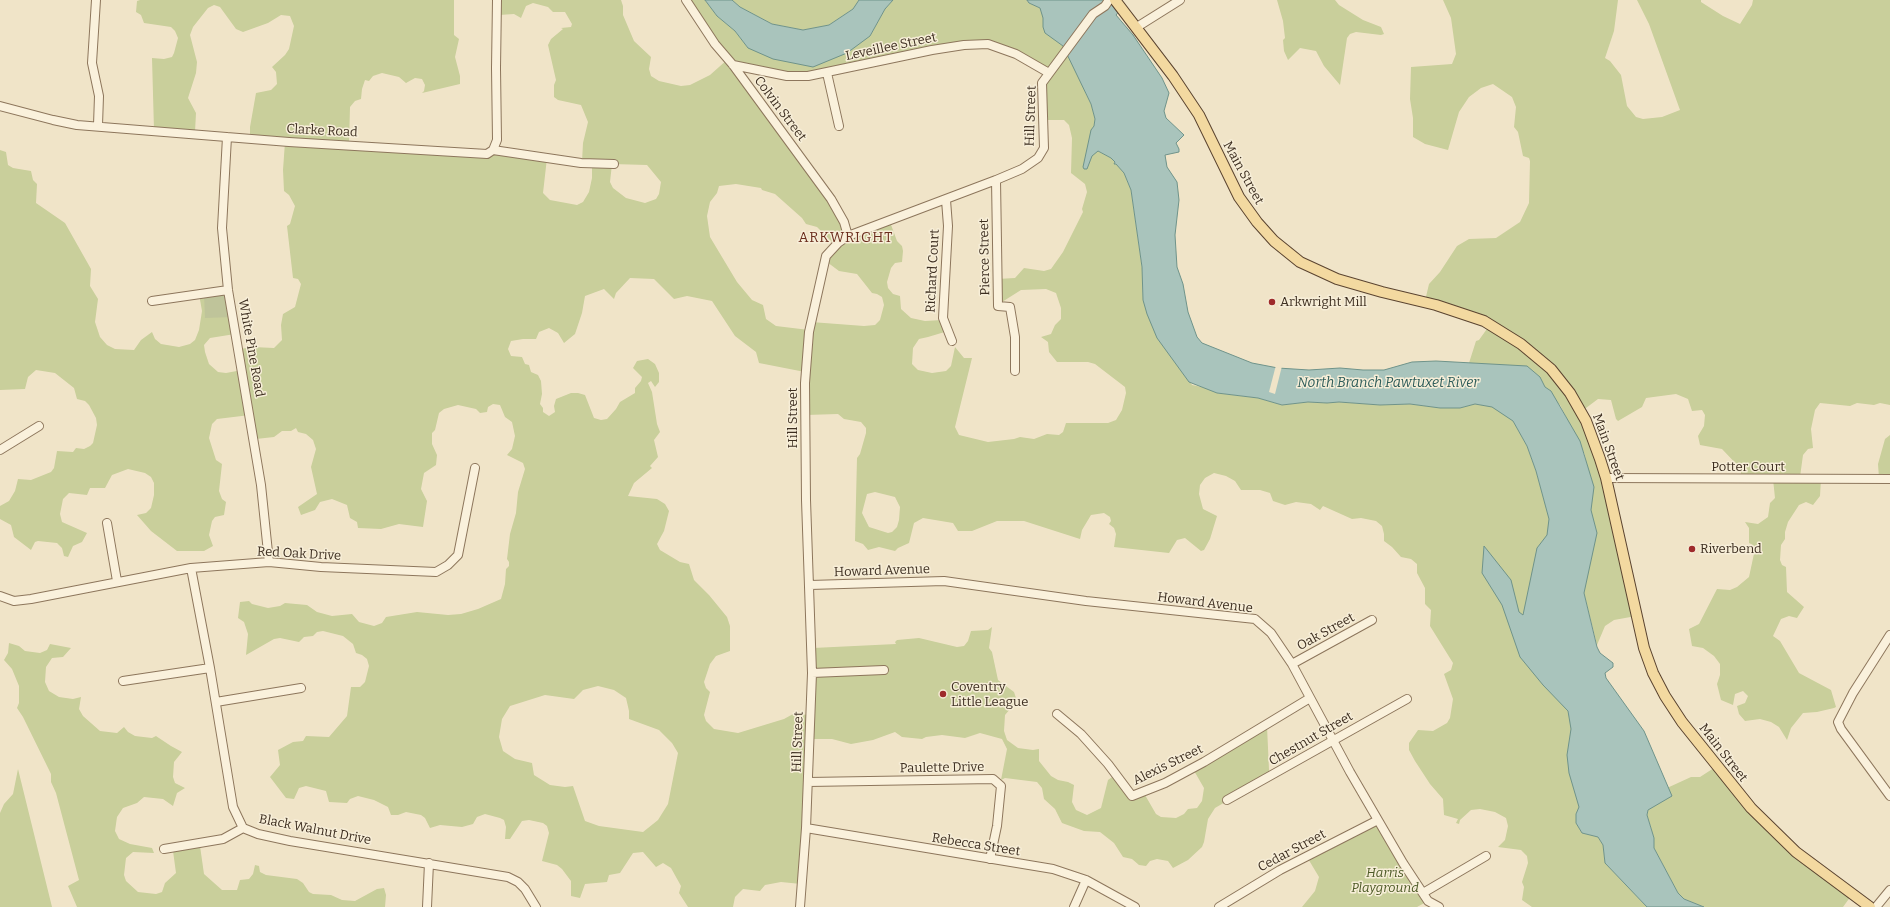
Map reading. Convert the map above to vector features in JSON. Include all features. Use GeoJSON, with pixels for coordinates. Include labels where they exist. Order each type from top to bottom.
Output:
{"type":"FeatureCollection","features":[{"type":"Feature","properties":{"kind":"main road","name":"Main Street"},"geometry":{"type":"LineString","coordinates":[[1115,0],[1173,76],[1199,115],[1239,198],[1256,222],[1274,241],[1300,262],[1337,279],[1436,305],[1484,321],[1521,344],[1551,369],[1570,392],[1586,421],[1606,478],[1644,648],[1653,673],[1665,696],[1682,722],[1751,808],[1796,852],[1870,907]]}},
{"type":"Feature","properties":{"kind":"street"},"geometry":{"type":"LineString","coordinates":[[96,0],[92,63],[99,96],[98,126]]}},
{"type":"Feature","properties":{"kind":"street"},"geometry":{"type":"LineString","coordinates":[[497,0],[497,140],[493,150],[566,161],[614,164]]}},
{"type":"Feature","properties":{"kind":"street","name":"Colvin Street"},"geometry":{"type":"LineString","coordinates":[[686,0],[715,44],[733,65],[831,200],[844,222],[848,236]]}},
{"type":"Feature","properties":{"kind":"street","name":"Hill Street"},"geometry":{"type":"LineString","coordinates":[[800,907],[806,828],[812,673],[804,438],[805,382],[809,332],[826,256],[838,243],[848,236],[996,180],[1022,169],[1038,158],[1044,148],[1042,83],[1093,14],[1105,6],[1109,0]]}},
{"type":"Feature","properties":{"kind":"street"},"geometry":{"type":"LineString","coordinates":[[1137,27],[1180,0]]}},
{"type":"Feature","properties":{"kind":"street","name":"Leveillee Street"},"geometry":{"type":"LineString","coordinates":[[733,65],[787,76],[808,76],[939,49],[964,45],[988,44],[1016,54],[1049,73]]}},
{"type":"Feature","properties":{"kind":"street"},"geometry":{"type":"LineString","coordinates":[[827,73],[839,126]]}},
{"type":"Feature","properties":{"kind":"street","name":"Clarke Road"},"geometry":{"type":"LineString","coordinates":[[0,106],[77,125],[227,137],[435,150],[471,154],[487,154],[493,150]]}},
{"type":"Feature","properties":{"kind":"street","name":"White Pine Road"},"geometry":{"type":"LineString","coordinates":[[227,137],[222,228],[228,290],[259,471],[269,562]]}},
{"type":"Feature","properties":{"kind":"street","name":"Pierce Street"},"geometry":{"type":"LineString","coordinates":[[996,180],[998,306],[1010,307],[1015,337],[1015,370]]}},
{"type":"Feature","properties":{"kind":"street","name":"Richard Court"},"geometry":{"type":"LineString","coordinates":[[946,200],[948,226],[942,318],[952,341]]}},
{"type":"Feature","properties":{"kind":"street"},"geometry":{"type":"LineString","coordinates":[[152,301],[228,290]]}},
{"type":"Feature","properties":{"kind":"street"},"geometry":{"type":"LineString","coordinates":[[0,450],[39,426]]}},
{"type":"Feature","properties":{"kind":"street","name":"Red Oak Drive"},"geometry":{"type":"LineString","coordinates":[[0,596],[14,601],[31,599],[117,581],[191,568],[269,562],[321,567],[436,572],[448,565],[458,555],[475,468]]}},
{"type":"Feature","properties":{"kind":"street","name":"Potter Court"},"geometry":{"type":"LineString","coordinates":[[1606,478],[1890,479]]}},
{"type":"Feature","properties":{"kind":"street"},"geometry":{"type":"LineString","coordinates":[[107,523],[117,581]]}},
{"type":"Feature","properties":{"kind":"street","name":"Black Walnut Drive"},"geometry":{"type":"LineString","coordinates":[[191,568],[216,702],[233,807],[243,828],[258,834],[290,841],[508,877],[518,882],[525,889],[536,907]]}},
{"type":"Feature","properties":{"kind":"street","name":"Howard Avenue"},"geometry":{"type":"LineString","coordinates":[[810,585],[944,581],[1086,601],[1255,619],[1271,633],[1292,664],[1378,820],[1428,901],[1439,907]]}},
{"type":"Feature","properties":{"kind":"street","name":"Oak Street"},"geometry":{"type":"LineString","coordinates":[[1292,664],[1372,620]]}},
{"type":"Feature","properties":{"kind":"street"},"geometry":{"type":"LineString","coordinates":[[1890,635],[1853,693],[1838,722],[1841,729],[1890,796]]}},
{"type":"Feature","properties":{"kind":"street"},"geometry":{"type":"LineString","coordinates":[[123,681],[210,668]]}},
{"type":"Feature","properties":{"kind":"street"},"geometry":{"type":"LineString","coordinates":[[812,673],[884,670]]}},
{"type":"Feature","properties":{"kind":"street"},"geometry":{"type":"LineString","coordinates":[[216,702],[300,688]]}},
{"type":"Feature","properties":{"kind":"street","name":"Alexis Street"},"geometry":{"type":"LineString","coordinates":[[1057,714],[1086,739],[1108,764],[1132,796],[1165,782],[1204,762],[1310,698]]}},
{"type":"Feature","properties":{"kind":"street","name":"Chestnut Street"},"geometry":{"type":"LineString","coordinates":[[1227,800],[1407,699]]}},
{"type":"Feature","properties":{"kind":"street","name":"Paulette Drive"},"geometry":{"type":"LineString","coordinates":[[808,782],[993,779],[1001,786],[997,826],[990,859]]}},
{"type":"Feature","properties":{"kind":"street","name":"Cedar Street"},"geometry":{"type":"LineString","coordinates":[[1219,907],[1280,870],[1378,820]]}},
{"type":"Feature","properties":{"kind":"street"},"geometry":{"type":"LineString","coordinates":[[164,849],[223,839],[243,828]]}},
{"type":"Feature","properties":{"kind":"street","name":"Rebecca Street"},"geometry":{"type":"LineString","coordinates":[[806,828],[1054,869],[1086,880],[1135,907]]}},
{"type":"Feature","properties":{"kind":"street"},"geometry":{"type":"LineString","coordinates":[[1424,893],[1486,856]]}},
{"type":"Feature","properties":{"kind":"street"},"geometry":{"type":"LineString","coordinates":[[426,907],[429,863]]}},
{"type":"Feature","properties":{"kind":"street"},"geometry":{"type":"LineString","coordinates":[[1074,907],[1086,880]]}},
{"type":"Feature","properties":{"kind":"street"},"geometry":{"type":"LineString","coordinates":[[1876,907],[1890,890]]}},
{"type":"Feature","properties":{"kind":"green space"},"geometry":{"type":"Polygon","coordinates":[[[454,0],[454,35],[459,39],[455,57],[460,76],[460,84],[422,93],[425,85],[422,79],[415,78],[406,83],[399,77],[382,73],[373,76],[369,81],[365,80],[361,99],[355,101],[350,107],[349,144],[547,158],[543,193],[550,200],[577,205],[583,202],[589,192],[592,178],[592,163],[582,162],[583,143],[588,122],[581,105],[558,100],[554,97],[554,85],[556,80],[548,45],[551,39],[563,29],[561,28],[571,27],[572,24],[565,12],[553,12],[548,7],[533,3],[526,6],[521,18],[514,14],[499,15],[498,0],[621,0],[623,15],[634,41],[651,57],[649,69],[651,76],[659,81],[681,86],[690,85],[710,75],[728,59],[686,0],[705,0],[717,16],[735,31],[748,48],[870,36],[885,9],[893,0],[1027,0],[1029,3],[1040,8],[1081,75],[1095,119],[1092,139],[1094,149],[1111,158],[1124,173],[1131,190],[1142,268],[1143,300],[1192,385],[1211,389],[1217,393],[1258,398],[1282,405],[1308,402],[1339,402],[1380,405],[1410,404],[1440,408],[1460,408],[1475,404],[1506,408],[1527,446],[1550,520],[1549,533],[1519,629],[1560,688],[1569,714],[1583,801],[1576,814],[1576,823],[1582,833],[1598,837],[1603,845],[1605,863],[1647,907],[1532,907],[1522,900],[1524,887],[1522,882],[1528,863],[1527,856],[1521,850],[1498,847],[1505,840],[1508,826],[1506,818],[1495,812],[1480,809],[1471,810],[1460,820],[1459,824],[1456,823],[1458,819],[1444,815],[1443,799],[1430,784],[1415,761],[1409,750],[1409,743],[1418,730],[1433,731],[1447,723],[1450,718],[1453,699],[1444,674],[1451,670],[1453,663],[1430,626],[1431,610],[1425,604],[1425,588],[1417,573],[1417,564],[1411,559],[1401,557],[1384,541],[1382,526],[1376,521],[1361,518],[1352,519],[1323,506],[1320,510],[1311,504],[1296,502],[1285,505],[1273,501],[1270,493],[1260,490],[1241,490],[1235,481],[1226,476],[1214,473],[1205,478],[1200,485],[1199,494],[1203,509],[1217,516],[1210,539],[1204,550],[1201,551],[1185,538],[1177,540],[1169,553],[1114,547],[1116,534],[1114,528],[1109,524],[1111,521],[1110,517],[1104,513],[1091,515],[1082,530],[1080,539],[1024,521],[997,521],[972,531],[958,531],[953,523],[923,518],[914,523],[909,543],[895,551],[879,547],[868,550],[863,544],[855,541],[857,458],[860,454],[866,428],[861,422],[844,419],[838,414],[806,415],[805,372],[759,363],[756,352],[735,336],[712,301],[687,296],[674,299],[654,279],[630,278],[616,293],[614,299],[604,289],[585,296],[582,313],[575,334],[564,343],[558,333],[549,328],[539,332],[536,339],[511,341],[508,349],[511,356],[522,357],[525,364],[529,365],[531,372],[538,375],[541,381],[542,394],[540,404],[543,408],[543,412],[549,416],[555,412],[554,406],[556,399],[571,393],[578,393],[585,395],[594,418],[601,420],[607,419],[620,402],[635,393],[635,388],[641,381],[642,377],[633,368],[637,361],[648,359],[655,364],[659,373],[659,382],[655,387],[651,381],[648,383],[652,392],[657,424],[660,432],[654,440],[658,457],[650,466],[652,468],[634,483],[628,496],[657,499],[665,504],[669,511],[664,531],[657,544],[660,550],[680,562],[689,564],[694,580],[709,595],[727,617],[730,626],[730,651],[716,656],[710,664],[704,682],[706,688],[710,692],[704,715],[706,721],[714,729],[738,733],[784,719],[793,714],[811,715],[813,648],[896,644],[895,642],[897,640],[919,638],[957,647],[964,646],[968,641],[971,631],[988,630],[992,627],[989,648],[992,652],[998,680],[1014,692],[1017,701],[1005,715],[1004,731],[1007,740],[1018,748],[1033,750],[1039,749],[1039,761],[1051,776],[1074,785],[1072,802],[1076,810],[1087,815],[1101,808],[1108,780],[1115,775],[1131,801],[1145,795],[1156,814],[1161,817],[1176,818],[1184,814],[1188,809],[1197,808],[1202,801],[1204,788],[1193,769],[1267,726],[1269,770],[1271,775],[1215,808],[1208,819],[1202,847],[1188,860],[1173,868],[1168,861],[1157,859],[1150,861],[1146,866],[1139,865],[1132,859],[1123,857],[1114,843],[1100,832],[1084,831],[1062,823],[1055,809],[1044,799],[1042,788],[1037,782],[1005,778],[1001,780],[1007,749],[1002,739],[980,733],[965,738],[942,735],[922,739],[902,737],[895,732],[873,740],[851,744],[832,739],[810,739],[801,884],[781,882],[765,885],[760,891],[743,889],[735,897],[733,907],[688,907],[679,893],[681,886],[671,868],[663,863],[656,867],[643,852],[633,853],[620,873],[609,875],[607,882],[585,884],[580,898],[571,896],[571,881],[562,869],[557,865],[542,861],[549,833],[547,826],[543,823],[529,820],[522,821],[510,839],[505,839],[506,827],[504,820],[485,814],[477,817],[473,824],[462,827],[440,825],[430,828],[425,818],[421,815],[406,812],[398,815],[391,815],[388,807],[374,800],[358,796],[350,799],[347,803],[329,802],[326,791],[306,786],[299,788],[294,799],[286,798],[270,777],[280,765],[278,750],[293,742],[303,741],[306,736],[329,737],[347,716],[351,687],[360,687],[365,682],[369,666],[367,659],[356,653],[353,644],[343,636],[323,631],[317,632],[313,636],[304,637],[299,642],[280,638],[274,639],[246,655],[248,634],[244,622],[238,618],[240,602],[249,601],[252,604],[268,608],[280,606],[285,603],[307,605],[317,612],[332,616],[352,614],[359,622],[374,626],[382,623],[386,617],[417,612],[448,615],[461,614],[478,609],[501,599],[505,584],[506,569],[509,566],[507,559],[510,534],[516,513],[518,492],[525,469],[523,463],[507,455],[512,449],[515,436],[512,422],[505,417],[500,405],[493,404],[488,407],[487,412],[480,413],[476,409],[458,405],[444,409],[439,413],[435,430],[432,433],[432,444],[437,455],[436,465],[424,473],[421,489],[427,501],[423,527],[399,524],[381,529],[358,528],[357,522],[350,518],[347,505],[332,499],[320,502],[315,510],[301,515],[298,507],[317,494],[311,467],[316,449],[313,440],[306,434],[298,432],[296,428],[291,431],[282,431],[274,437],[256,439],[250,415],[217,419],[212,424],[209,438],[216,460],[222,464],[219,491],[222,499],[226,502],[224,515],[215,517],[212,521],[209,535],[213,546],[204,551],[177,551],[151,531],[137,515],[146,513],[151,508],[154,495],[154,483],[151,477],[145,473],[128,469],[112,475],[105,488],[90,488],[87,495],[69,493],[63,499],[60,514],[62,522],[87,533],[82,542],[73,546],[68,557],[64,556],[62,548],[57,543],[38,541],[35,542],[31,550],[14,537],[11,525],[0,519],[0,506],[9,501],[15,491],[18,479],[31,480],[51,472],[54,468],[57,451],[73,452],[76,448],[84,449],[90,446],[93,443],[97,425],[96,418],[89,405],[85,401],[77,399],[74,388],[55,373],[36,370],[28,377],[25,389],[0,390],[0,150],[6,152],[8,165],[13,168],[31,171],[33,180],[37,184],[36,203],[65,223],[91,269],[90,286],[98,299],[95,322],[100,337],[107,345],[115,349],[134,350],[141,340],[152,332],[155,339],[161,344],[179,347],[190,344],[195,340],[199,330],[202,311],[199,294],[228,290],[235,334],[210,338],[204,345],[205,352],[209,364],[218,372],[226,373],[242,370],[240,349],[253,347],[274,348],[282,340],[281,325],[283,314],[295,307],[301,284],[298,279],[293,278],[287,226],[290,224],[295,206],[289,195],[284,191],[283,170],[285,142],[250,138],[250,127],[256,93],[271,90],[277,84],[276,72],[272,67],[285,55],[289,49],[294,26],[290,16],[281,15],[268,23],[243,32],[236,29],[220,7],[214,5],[208,8],[193,27],[190,35],[197,62],[196,73],[188,98],[196,113],[195,132],[154,130],[152,58],[164,59],[172,57],[178,38],[175,31],[171,27],[144,23],[141,15],[136,12],[137,1],[454,0]],[[987,43],[807,76],[736,66],[803,158],[848,233],[890,222],[897,241],[902,246],[903,251],[902,262],[895,263],[891,268],[887,282],[888,288],[893,294],[900,296],[901,309],[911,318],[925,321],[942,320],[948,331],[919,339],[913,348],[912,364],[918,370],[932,373],[946,371],[951,366],[955,347],[964,358],[972,358],[955,427],[959,435],[988,442],[1020,437],[1034,439],[1047,434],[1059,435],[1063,432],[1066,423],[1108,423],[1116,420],[1122,410],[1126,393],[1125,387],[1095,364],[1088,362],[1057,362],[1049,352],[1048,342],[1041,337],[1051,334],[1055,325],[1061,319],[1061,308],[1056,293],[1046,289],[1021,290],[1002,302],[997,279],[1015,278],[1024,268],[1044,271],[1051,269],[1063,252],[1083,212],[1082,209],[1087,192],[1085,184],[1071,173],[1072,138],[1069,125],[1064,120],[1046,120],[1042,100],[1048,74],[987,43]],[[612,164],[610,182],[613,188],[626,198],[645,203],[656,199],[659,194],[661,182],[647,165],[612,164]],[[736,184],[719,186],[717,193],[710,202],[707,216],[710,237],[737,282],[752,300],[763,305],[766,319],[776,326],[809,330],[811,322],[864,326],[875,325],[880,320],[884,305],[882,297],[872,293],[857,274],[839,271],[827,262],[835,245],[817,227],[806,224],[802,218],[775,194],[762,190],[761,188],[736,184]],[[875,492],[867,494],[862,513],[869,527],[888,533],[892,532],[897,527],[900,507],[895,497],[875,492]],[[598,686],[583,690],[574,699],[545,695],[510,706],[502,719],[499,737],[503,751],[515,759],[532,763],[534,775],[550,785],[565,787],[573,786],[585,821],[599,826],[643,832],[658,820],[668,804],[678,753],[672,743],[659,730],[629,719],[626,698],[614,690],[598,686]]]}},
{"type":"Feature","properties":{"kind":"green space"},"geometry":{"type":"Polygon","coordinates":[[[732,0],[859,0],[853,9],[829,25],[803,30],[772,24],[740,7],[732,0]]]}},
{"type":"Feature","properties":{"kind":"green space"},"geometry":{"type":"Polygon","coordinates":[[[1277,0],[1335,0],[1339,5],[1363,20],[1381,27],[1384,34],[1381,35],[1356,32],[1350,34],[1347,38],[1340,85],[1324,66],[1316,51],[1300,48],[1288,60],[1284,51],[1283,40],[1285,38],[1283,21],[1277,0]]]}},
{"type":"Feature","properties":{"kind":"green space"},"geometry":{"type":"Polygon","coordinates":[[[1443,0],[1618,0],[1614,31],[1605,58],[1610,61],[1621,75],[1627,106],[1636,117],[1643,119],[1662,117],[1680,110],[1649,24],[1637,0],[1701,0],[1701,2],[1723,16],[1740,24],[1752,5],[1753,0],[1890,0],[1890,405],[1880,403],[1874,405],[1857,403],[1850,406],[1820,403],[1815,410],[1811,429],[1813,448],[1808,449],[1803,455],[1800,477],[1821,479],[1820,496],[1813,505],[1806,502],[1799,505],[1788,522],[1785,532],[1785,539],[1781,545],[1780,560],[1782,565],[1786,567],[1787,592],[1804,607],[1797,618],[1789,616],[1781,619],[1773,636],[1780,641],[1799,673],[1831,690],[1836,707],[1817,712],[1803,713],[1791,728],[1787,740],[1779,727],[1771,722],[1760,719],[1745,721],[1739,714],[1737,706],[1745,703],[1748,696],[1743,691],[1735,694],[1733,705],[1721,700],[1717,684],[1720,675],[1720,664],[1714,656],[1703,648],[1692,646],[1689,629],[1699,624],[1717,589],[1730,590],[1737,587],[1749,577],[1755,549],[1753,545],[1749,543],[1749,528],[1745,522],[1758,524],[1768,517],[1770,503],[1775,498],[1773,479],[1741,477],[1741,469],[1722,449],[1700,445],[1698,436],[1704,426],[1705,415],[1702,410],[1692,411],[1688,399],[1676,394],[1646,398],[1642,407],[1618,421],[1616,419],[1611,400],[1598,399],[1582,411],[1587,421],[1636,616],[1614,620],[1605,626],[1597,645],[1584,593],[1591,516],[1585,455],[1560,405],[1492,365],[1469,363],[1476,341],[1479,340],[1489,326],[1425,301],[1429,284],[1440,272],[1457,246],[1469,239],[1496,238],[1520,222],[1529,203],[1530,161],[1529,158],[1523,156],[1518,132],[1514,127],[1516,107],[1512,97],[1493,84],[1481,88],[1469,97],[1459,112],[1448,150],[1425,144],[1413,137],[1413,118],[1410,99],[1411,67],[1452,64],[1456,54],[1451,18],[1443,0]]]}},
{"type":"Feature","properties":{"kind":"green space"},"geometry":{"type":"Polygon","coordinates":[[[228,290],[233,317],[205,318],[204,294],[228,290]]]}},
{"type":"Feature","properties":{"kind":"green space"},"geometry":{"type":"Polygon","coordinates":[[[1890,435],[1890,479],[1879,478],[1878,464],[1885,439],[1890,435]]]}},
{"type":"Feature","properties":{"kind":"green space"},"geometry":{"type":"Polygon","coordinates":[[[9,643],[19,646],[25,651],[40,653],[47,650],[50,644],[71,648],[63,657],[52,658],[46,667],[45,682],[49,691],[59,697],[73,699],[81,697],[79,709],[83,716],[100,731],[117,733],[124,727],[128,732],[135,736],[152,738],[156,736],[182,752],[174,762],[173,777],[175,783],[185,788],[177,793],[173,806],[163,799],[144,797],[137,803],[123,808],[117,817],[115,831],[119,839],[130,844],[152,848],[154,853],[133,852],[126,858],[124,875],[126,881],[138,892],[156,894],[162,892],[165,883],[176,873],[173,851],[200,846],[204,874],[222,890],[237,890],[240,880],[249,879],[253,874],[255,865],[259,866],[260,872],[266,875],[297,879],[303,883],[309,892],[313,894],[331,895],[342,900],[355,901],[377,889],[384,888],[386,895],[385,907],[77,907],[68,886],[79,880],[56,793],[51,782],[51,774],[23,717],[17,708],[19,703],[19,686],[12,669],[4,660],[8,653],[9,643]]]}},
{"type":"Feature","properties":{"kind":"green space"},"geometry":{"type":"Polygon","coordinates":[[[1717,766],[1750,807],[1851,896],[1843,907],[1704,907],[1684,899],[1678,893],[1654,848],[1654,838],[1647,815],[1649,807],[1667,788],[1691,777],[1700,777],[1717,766]]]}},
{"type":"Feature","properties":{"kind":"green space"},"geometry":{"type":"Polygon","coordinates":[[[18,769],[52,907],[0,907],[0,813],[4,804],[13,794],[18,769]]]}},
{"type":"Feature","properties":{"kind":"green space","name":"Harris Playground"},"geometry":{"type":"Polygon","coordinates":[[[1378,820],[1428,901],[1417,907],[1302,907],[1315,891],[1319,877],[1307,857],[1378,820]]]}},
{"type":"Feature","properties":{"kind":"water"},"geometry":{"type":"Polygon","coordinates":[[[705,0],[732,0],[740,7],[772,24],[803,30],[829,25],[853,9],[859,0],[893,0],[885,9],[870,36],[847,53],[813,67],[773,59],[748,48],[735,31],[717,16],[705,0]]]}},
{"type":"Feature","properties":{"kind":"water","name":"North Branch Pawtuxet River"},"geometry":{"type":"Polygon","coordinates":[[[1027,0],[1116,0],[1121,9],[1116,15],[1133,35],[1162,78],[1169,93],[1164,111],[1166,118],[1184,135],[1176,143],[1179,152],[1165,155],[1167,167],[1177,182],[1179,200],[1175,235],[1177,267],[1183,284],[1188,312],[1197,337],[1202,343],[1252,363],[1278,368],[1309,370],[1340,368],[1384,370],[1412,362],[1436,361],[1527,366],[1540,377],[1545,387],[1551,391],[1580,441],[1594,487],[1591,510],[1597,533],[1584,593],[1597,647],[1600,653],[1613,663],[1613,667],[1605,673],[1606,678],[1644,731],[1672,796],[1648,810],[1647,815],[1654,838],[1654,848],[1678,893],[1684,899],[1704,907],[1647,907],[1605,863],[1603,845],[1598,837],[1582,833],[1576,823],[1576,814],[1579,807],[1569,773],[1567,755],[1571,729],[1568,711],[1543,685],[1520,657],[1502,605],[1482,573],[1484,546],[1511,580],[1519,612],[1523,615],[1537,548],[1547,535],[1549,519],[1536,471],[1527,446],[1513,421],[1492,407],[1475,404],[1460,408],[1440,408],[1410,404],[1380,405],[1339,402],[1308,402],[1282,405],[1258,398],[1217,393],[1189,382],[1157,338],[1147,314],[1143,300],[1142,267],[1131,190],[1124,173],[1116,164],[1114,164],[1115,162],[1111,158],[1098,151],[1092,156],[1087,169],[1084,169],[1083,167],[1091,130],[1094,126],[1095,119],[1091,104],[1063,46],[1045,33],[1040,8],[1029,3],[1027,0]]]}},
{"type":"Feature","properties":{"kind":"pier"},"geometry":{"type":"Polygon","coordinates":[[[1276,365],[1282,366],[1275,394],[1269,392],[1276,365]]]}},
{"type":"Feature","properties":{"kind":"place","name":"Arkwright Mill"},"geometry":{"type":"Point","coordinates":[1272,302]}},
{"type":"Feature","properties":{"kind":"place","name":"Riverbend"},"geometry":{"type":"Point","coordinates":[1692,549]}},
{"type":"Feature","properties":{"kind":"place","name":"Coventry Little League"},"geometry":{"type":"Point","coordinates":[943,694]}},
{"type":"Feature","properties":{"kind":"district","name":"ARKWRIGHT"},"geometry":{"type":"Point","coordinates":[846,238]}}]}
